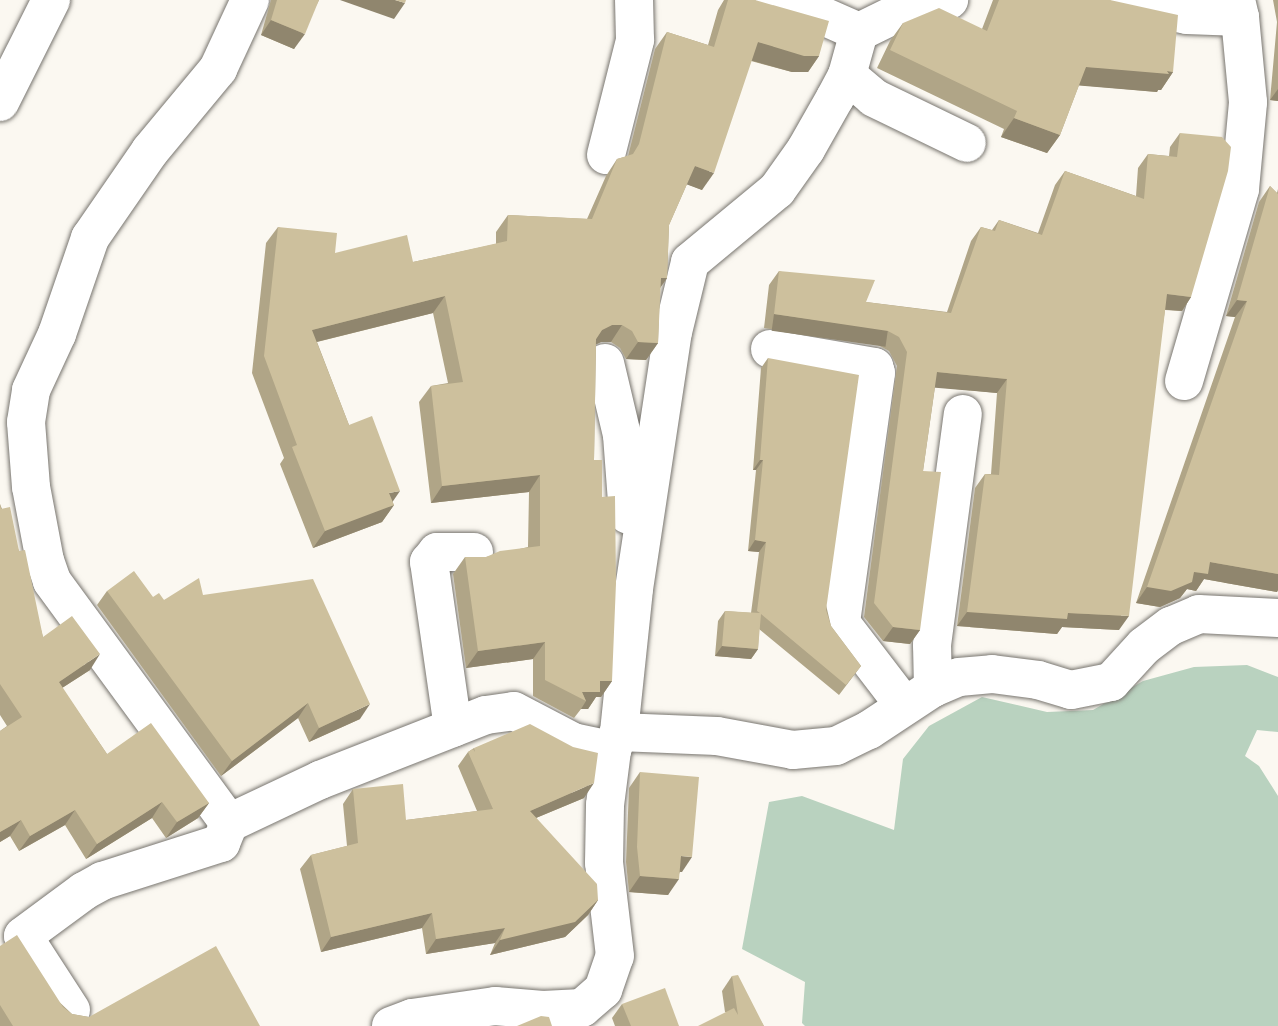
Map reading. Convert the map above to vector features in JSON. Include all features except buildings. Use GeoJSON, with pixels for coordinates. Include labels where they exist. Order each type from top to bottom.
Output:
{"type":"FeatureCollection","features":[{"type":"Feature","properties":{"kind":"street"},"geometry":{"type":"LineString","coordinates":[[0,102],[51,0]]}},
{"type":"Feature","properties":{"kind":"street"},"geometry":{"type":"LineString","coordinates":[[229,823],[52,581],[45,561],[31,487],[26,422],[31,390],[57,334],[90,238],[150,151],[218,69],[250,0]]}},
{"type":"Feature","properties":{"kind":"street"},"geometry":{"type":"LineString","coordinates":[[606,155],[635,40],[634,0],[640,0]]}},
{"type":"Feature","properties":{"kind":"street"},"geometry":{"type":"LineString","coordinates":[[763,0],[814,12],[859,32]]}},
{"type":"Feature","properties":{"kind":"street"},"geometry":{"type":"LineString","coordinates":[[391,1026],[412,1018],[495,1006],[586,1017],[603,990],[615,956],[604,863],[605,805],[642,529],[673,332],[691,262],[777,190],[806,149],[847,75],[859,32],[908,8],[949,0]]}},
{"type":"Feature","properties":{"kind":"street"},"geometry":{"type":"LineString","coordinates":[[1111,0],[1187,15],[1238,8],[1248,102],[1240,189],[1184,381]]}},
{"type":"Feature","properties":{"kind":"street"},"geometry":{"type":"LineString","coordinates":[[847,75],[874,97],[967,143]]}},
{"type":"Feature","properties":{"kind":"street"},"geometry":{"type":"LineString","coordinates":[[770,349],[874,367],[876,373],[841,623],[918,697]]}},
{"type":"Feature","properties":{"kind":"street"},"geometry":{"type":"LineString","coordinates":[[606,363],[622,435],[628,515],[642,529]]}},
{"type":"Feature","properties":{"kind":"street"},"geometry":{"type":"LineString","coordinates":[[918,697],[932,645],[962,414]]}},
{"type":"Feature","properties":{"kind":"street"},"geometry":{"type":"LineString","coordinates":[[453,728],[429,562],[438,552],[474,552]]}},
{"type":"Feature","properties":{"kind":"street"},"geometry":{"type":"LineString","coordinates":[[71,1010],[23,936],[84,891],[102,881],[221,843],[229,823],[320,780],[486,715],[514,711],[573,742],[717,736],[793,750],[836,746],[869,730],[918,697],[959,677],[992,674],[1038,680],[1070,690],[1111,682],[1144,646],[1171,626],[1199,614],[1278,618]]}},
{"type":"Feature","properties":{"kind":"green space"},"geometry":{"type":"Polygon","coordinates":[[[1247,665],[1278,677],[1278,732],[1257,730],[1245,756],[1259,766],[1278,796],[1278,1026],[805,1026],[802,1023],[805,982],[742,949],[769,802],[802,796],[894,830],[903,759],[929,726],[982,697],[1047,712],[1093,710],[1143,681],[1194,667],[1247,665]]]}}]}
